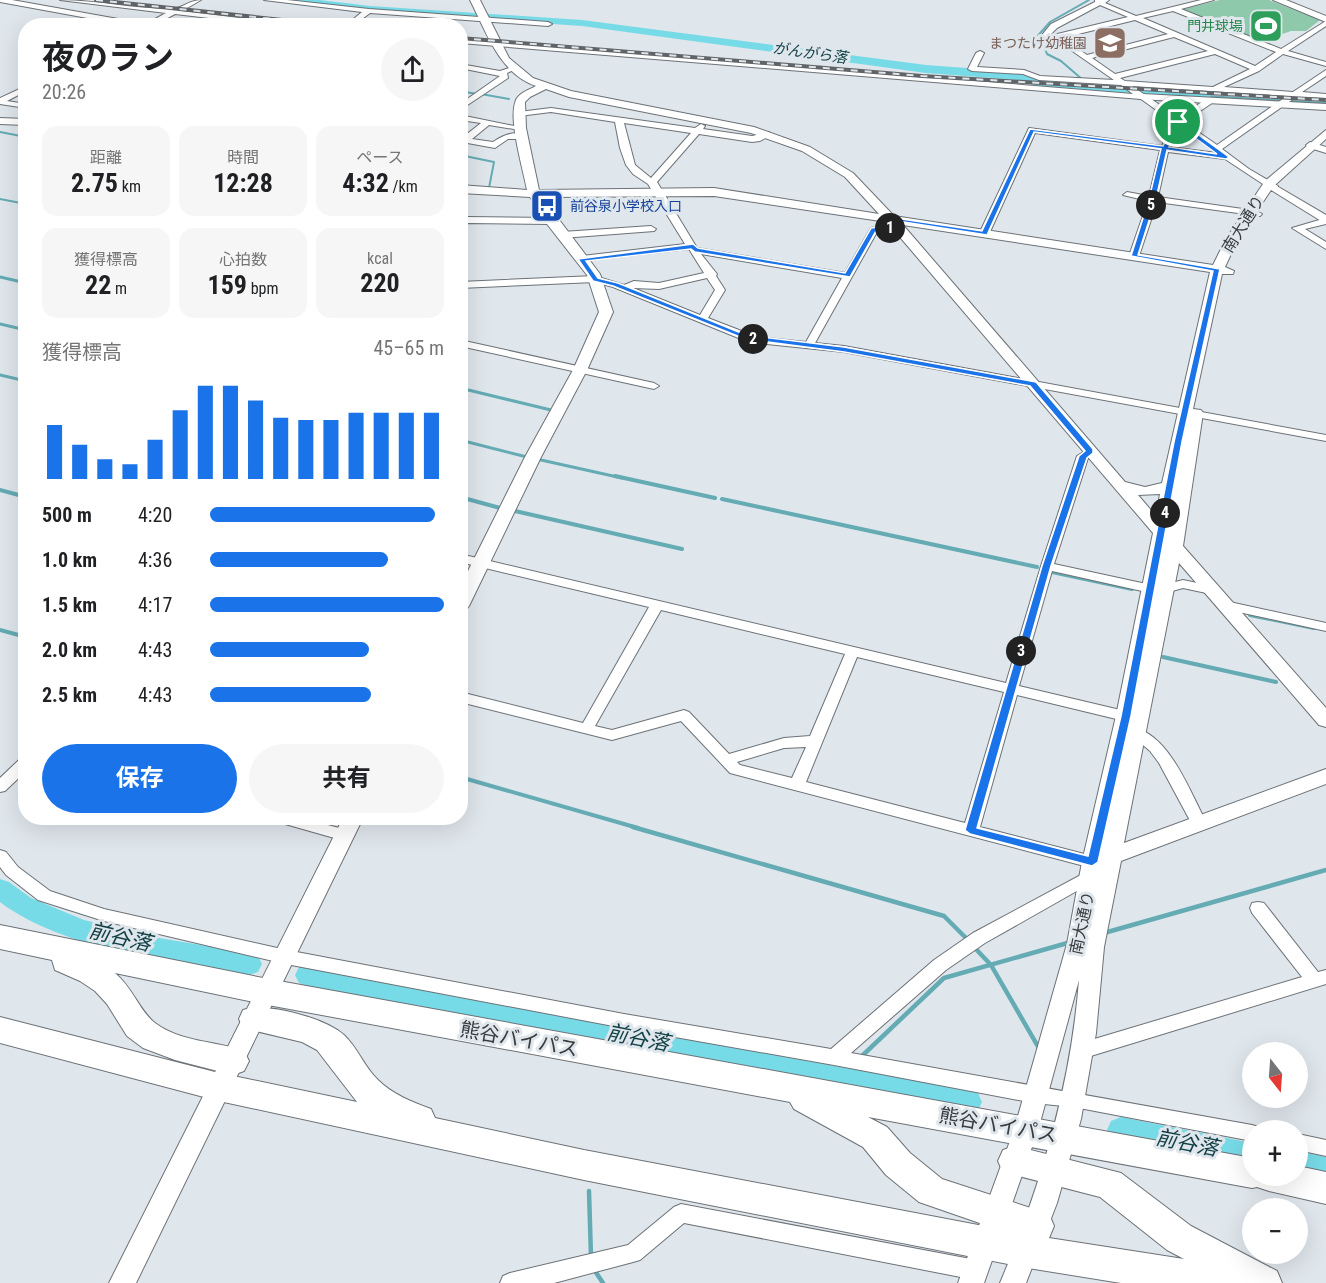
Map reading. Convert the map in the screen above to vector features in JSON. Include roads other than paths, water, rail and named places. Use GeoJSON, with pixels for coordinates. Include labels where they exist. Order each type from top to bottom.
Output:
{"type":"FeatureCollection","features":[{"type":"Feature","properties":{"kind":"highway","name":"熊谷バイパス"},"geometry":{"type":"LineString","coordinates":[[7,938],[261,1006],[784,1088],[1020,1145],[1063,1136],[1242,1171]]}},
{"type":"Feature","properties":{"kind":"highway"},"geometry":{"type":"LineString","coordinates":[[7,938],[96,974],[111,985],[146,1034],[226,1074]]}},
{"type":"Feature","properties":{"kind":"highway"},"geometry":{"type":"LineString","coordinates":[[261,1006],[321,1036],[336,1048],[362,1086],[400,1112],[492,1145]]}},
{"type":"Feature","properties":{"kind":"highway"},"geometry":{"type":"LineString","coordinates":[[0,1030],[226,1074],[492,1145],[982,1252],[1032,1238],[1211,1282]]}},
{"type":"Feature","properties":{"kind":"highway"},"geometry":{"type":"LineString","coordinates":[[784,1088],[875,1137],[898,1164],[931,1191],[982,1252]]}},
{"type":"Feature","properties":{"kind":"highway"},"geometry":{"type":"LineString","coordinates":[[1020,1145],[1055,1171],[1109,1184],[1179,1238],[1264,1283]]}},
{"type":"Feature","properties":{"kind":"highway"},"geometry":{"type":"LineString","coordinates":[[1308,1184],[1326,1188]]}},
{"type":"Feature","properties":{"kind":"street"},"geometry":{"type":"LineString","coordinates":[[0,0],[101,18]]}},
{"type":"Feature","properties":{"kind":"street"},"geometry":{"type":"LineString","coordinates":[[64,0],[224,18]]}},
{"type":"Feature","properties":{"kind":"street"},"geometry":{"type":"LineString","coordinates":[[164,18],[197,0]]}},
{"type":"Feature","properties":{"kind":"street"},"geometry":{"type":"LineString","coordinates":[[268,0],[369,11],[482,16],[548,24]]}},
{"type":"Feature","properties":{"kind":"street"},"geometry":{"type":"LineString","coordinates":[[475,0],[508,71]]}},
{"type":"Feature","properties":{"kind":"street"},"geometry":{"type":"LineString","coordinates":[[1210,0],[1174,9],[1135,18],[1056,37],[1042,40],[1054,26],[1101,1],[1135,18],[1256,69]]}},
{"type":"Feature","properties":{"kind":"street"},"geometry":{"type":"LineString","coordinates":[[1278,0],[1326,21]]}},
{"type":"Feature","properties":{"kind":"street"},"geometry":{"type":"LineString","coordinates":[[1174,9],[1279,51],[1326,64]]}},
{"type":"Feature","properties":{"kind":"street"},"geometry":{"type":"LineString","coordinates":[[359,18],[369,11]]}},
{"type":"Feature","properties":{"kind":"street"},"geometry":{"type":"LineString","coordinates":[[1134,256],[1153,199],[1165,148],[1178,122],[1211,95],[1256,69],[1279,51],[1326,21]]}},
{"type":"Feature","properties":{"kind":"street"},"geometry":{"type":"LineString","coordinates":[[1085,58],[1174,35]]}},
{"type":"Feature","properties":{"kind":"street"},"geometry":{"type":"LineString","coordinates":[[1056,37],[1226,157],[1326,220]]}},
{"type":"Feature","properties":{"kind":"street"},"geometry":{"type":"LineString","coordinates":[[468,42],[1143,97],[1296,94],[1326,96]]}},
{"type":"Feature","properties":{"kind":"street"},"geometry":{"type":"LineString","coordinates":[[1113,77],[1215,52]]}},
{"type":"Feature","properties":{"kind":"street"},"geometry":{"type":"LineString","coordinates":[[980,53],[972,69],[1024,72],[1039,78],[1123,84],[1168,80]]}},
{"type":"Feature","properties":{"kind":"street"},"geometry":{"type":"LineString","coordinates":[[468,67],[508,71],[545,86],[590,99],[707,120],[766,134],[806,149],[849,174],[1326,720]]}},
{"type":"Feature","properties":{"kind":"street"},"geometry":{"type":"LineString","coordinates":[[1153,67],[1168,80],[1211,95],[1279,104],[1326,107]]}},
{"type":"Feature","properties":{"kind":"street"},"geometry":{"type":"LineString","coordinates":[[468,102],[505,76],[508,71]]}},
{"type":"Feature","properties":{"kind":"street"},"geometry":{"type":"LineString","coordinates":[[1216,149],[1326,72]]}},
{"type":"Feature","properties":{"kind":"street"},"geometry":{"type":"LineString","coordinates":[[468,591],[533,457],[580,370],[606,312],[595,279],[534,195],[521,132],[520,102],[523,96],[545,86]]}},
{"type":"Feature","properties":{"kind":"street"},"geometry":{"type":"LineString","coordinates":[[0,102],[18,92]]}},
{"type":"Feature","properties":{"kind":"street"},"geometry":{"type":"LineString","coordinates":[[0,102],[18,105]]}},
{"type":"Feature","properties":{"kind":"street"},"geometry":{"type":"LineString","coordinates":[[519,114],[551,110],[752,139],[766,134]]}},
{"type":"Feature","properties":{"kind":"street"},"geometry":{"type":"LineString","coordinates":[[468,118],[521,132]]}},
{"type":"Feature","properties":{"kind":"street"},"geometry":{"type":"LineString","coordinates":[[619,120],[631,168],[637,176],[653,186],[720,290],[702,320]]}},
{"type":"Feature","properties":{"kind":"street"},"geometry":{"type":"LineString","coordinates":[[653,186],[707,120]]}},
{"type":"Feature","properties":{"kind":"street"},"geometry":{"type":"LineString","coordinates":[[0,121],[18,122]]}},
{"type":"Feature","properties":{"kind":"street"},"geometry":{"type":"LineString","coordinates":[[468,138],[488,122]]}},
{"type":"Feature","properties":{"kind":"street"},"geometry":{"type":"LineString","coordinates":[[984,234],[1032,130],[1226,157]]}},
{"type":"Feature","properties":{"kind":"street"},"geometry":{"type":"LineString","coordinates":[[468,140],[495,145],[506,137],[521,132]]}},
{"type":"Feature","properties":{"kind":"street","name":"南大通り"},"geometry":{"type":"LineString","coordinates":[[1158,589],[1174,547],[1191,414],[1223,270],[1253,213],[1272,186],[1320,146],[1326,133]]}},
{"type":"Feature","properties":{"kind":"street"},"geometry":{"type":"LineString","coordinates":[[468,190],[534,195],[653,186],[741,195],[894,223],[984,234],[1223,270]]}},
{"type":"Feature","properties":{"kind":"street"},"geometry":{"type":"LineString","coordinates":[[1127,195],[1253,213]]}},
{"type":"Feature","properties":{"kind":"street"},"geometry":{"type":"LineString","coordinates":[[468,220],[551,221]]}},
{"type":"Feature","properties":{"kind":"street"},"geometry":{"type":"LineString","coordinates":[[1326,220],[1297,228],[1326,246]]}},
{"type":"Feature","properties":{"kind":"street"},"geometry":{"type":"LineString","coordinates":[[809,345],[874,230],[894,223]]}},
{"type":"Feature","properties":{"kind":"street"},"geometry":{"type":"LineString","coordinates":[[562,235],[651,229]]}},
{"type":"Feature","properties":{"kind":"street"},"geometry":{"type":"LineString","coordinates":[[582,259],[694,248],[847,276]]}},
{"type":"Feature","properties":{"kind":"street"},"geometry":{"type":"LineString","coordinates":[[624,288],[634,284],[659,286],[711,274]]}},
{"type":"Feature","properties":{"kind":"street"},"geometry":{"type":"LineString","coordinates":[[468,285],[595,279],[624,288],[745,337],[809,345],[1326,438]]}},
{"type":"Feature","properties":{"kind":"street"},"geometry":{"type":"LineString","coordinates":[[468,342],[654,386]]}},
{"type":"Feature","properties":{"kind":"street","name":"南大通り"},"geometry":{"type":"LineString","coordinates":[[982,1252],[1020,1145],[1034,1095],[1087,936],[1098,864],[1133,723],[1158,589],[1162,533],[1178,442],[1191,414]]}},
{"type":"Feature","properties":{"kind":"street"},"geometry":{"type":"LineString","coordinates":[[970,830],[1047,566],[1083,456],[1090,451]]}},
{"type":"Feature","properties":{"kind":"street"},"geometry":{"type":"LineString","coordinates":[[1119,484],[1140,492],[1152,492],[1170,486]]}},
{"type":"Feature","properties":{"kind":"street"},"geometry":{"type":"LineString","coordinates":[[468,560],[1011,688],[1133,723],[1163,757],[1199,824]]}},
{"type":"Feature","properties":{"kind":"street"},"geometry":{"type":"LineString","coordinates":[[1047,566],[1158,589],[1183,584],[1211,590]]}},
{"type":"Feature","properties":{"kind":"street"},"geometry":{"type":"LineString","coordinates":[[586,729],[657,605]]}},
{"type":"Feature","properties":{"kind":"street"},"geometry":{"type":"LineString","coordinates":[[1225,605],[1326,627]]}},
{"type":"Feature","properties":{"kind":"street"},"geometry":{"type":"LineString","coordinates":[[797,785],[853,651]]}},
{"type":"Feature","properties":{"kind":"street"},"geometry":{"type":"LineString","coordinates":[[468,699],[612,735],[684,715],[735,769],[1098,864]]}},
{"type":"Feature","properties":{"kind":"street"},"geometry":{"type":"LineString","coordinates":[[726,760],[784,744],[815,741]]}},
{"type":"Feature","properties":{"kind":"street"},"geometry":{"type":"LineString","coordinates":[[0,787],[18,770]]}},
{"type":"Feature","properties":{"kind":"street"},"geometry":{"type":"LineString","coordinates":[[834,1057],[940,964],[1098,864],[1326,776]]}},
{"type":"Feature","properties":{"kind":"street"},"geometry":{"type":"LineString","coordinates":[[122,1283],[286,957],[349,826]]}},
{"type":"Feature","properties":{"kind":"street"},"geometry":{"type":"LineString","coordinates":[[0,856],[12,871],[45,896],[104,915],[286,957],[612,1019],[834,1057],[1034,1095],[1074,1099],[1242,1132]]}},
{"type":"Feature","properties":{"kind":"street"},"geometry":{"type":"LineString","coordinates":[[1081,1051],[1320,978],[1258,908]]}},
{"type":"Feature","properties":{"kind":"street","name":"南大通り"},"geometry":{"type":"LineString","coordinates":[[1013,1283],[1032,1238],[1055,1171],[1074,1099],[1090,997],[1087,936]]}},
{"type":"Feature","properties":{"kind":"street"},"geometry":{"type":"LineString","coordinates":[[1308,1144],[1326,1148]]}},
{"type":"Feature","properties":{"kind":"street"},"geometry":{"type":"LineString","coordinates":[[510,1283],[581,1276],[633,1253],[681,1213],[982,1252]]}},
{"type":"Feature","properties":{"kind":"waterway","name":"がんがら落"},"geometry":{"type":"LineString","coordinates":[[292,0],[370,9],[582,23],[926,69],[1021,76],[1055,88],[1205,96]]}},
{"type":"Feature","properties":{"kind":"waterway"},"geometry":{"type":"LineString","coordinates":[[1035,39],[1050,22],[1089,0]]}},
{"type":"Feature","properties":{"kind":"waterway"},"geometry":{"type":"LineString","coordinates":[[1039,42],[1044,46],[1047,54],[1061,61],[1083,80]]}},
{"type":"Feature","properties":{"kind":"waterway"},"geometry":{"type":"LineString","coordinates":[[468,92],[477,94]]}},
{"type":"Feature","properties":{"kind":"waterway"},"geometry":{"type":"LineString","coordinates":[[481,94],[509,99]]}},
{"type":"Feature","properties":{"kind":"waterway","name":"がんがら落"},"geometry":{"type":"LineString","coordinates":[[1205,96],[1326,103]]}},
{"type":"Feature","properties":{"kind":"waterway"},"geometry":{"type":"LineString","coordinates":[[0,132],[18,135]]}},
{"type":"Feature","properties":{"kind":"waterway"},"geometry":{"type":"LineString","coordinates":[[468,157],[494,162],[489,188]]}},
{"type":"Feature","properties":{"kind":"waterway"},"geometry":{"type":"LineString","coordinates":[[0,199],[18,202]]}},
{"type":"Feature","properties":{"kind":"waterway"},"geometry":{"type":"LineString","coordinates":[[0,277],[18,281]]}},
{"type":"Feature","properties":{"kind":"waterway"},"geometry":{"type":"LineString","coordinates":[[0,324],[18,328]]}},
{"type":"Feature","properties":{"kind":"waterway"},"geometry":{"type":"LineString","coordinates":[[0,375],[18,379]]}},
{"type":"Feature","properties":{"kind":"waterway"},"geometry":{"type":"LineString","coordinates":[[468,390],[551,410]]}},
{"type":"Feature","properties":{"kind":"waterway"},"geometry":{"type":"LineString","coordinates":[[468,442],[527,457]]}},
{"type":"Feature","properties":{"kind":"waterway"},"geometry":{"type":"LineString","coordinates":[[541,460],[622,478]]}},
{"type":"Feature","properties":{"kind":"waterway"},"geometry":{"type":"LineString","coordinates":[[615,476],[715,498]]}},
{"type":"Feature","properties":{"kind":"waterway"},"geometry":{"type":"LineString","coordinates":[[0,490],[18,495]]}},
{"type":"Feature","properties":{"kind":"waterway"},"geometry":{"type":"LineString","coordinates":[[468,499],[500,508]]}},
{"type":"Feature","properties":{"kind":"waterway"},"geometry":{"type":"LineString","coordinates":[[722,499],[1037,567]]}},
{"type":"Feature","properties":{"kind":"waterway"},"geometry":{"type":"LineString","coordinates":[[515,511],[682,549]]}},
{"type":"Feature","properties":{"kind":"waterway"},"geometry":{"type":"LineString","coordinates":[[1052,572],[1132,589]]}},
{"type":"Feature","properties":{"kind":"waterway"},"geometry":{"type":"LineString","coordinates":[[1250,615],[1314,628]]}},
{"type":"Feature","properties":{"kind":"waterway"},"geometry":{"type":"LineString","coordinates":[[0,630],[18,635]]}},
{"type":"Feature","properties":{"kind":"waterway"},"geometry":{"type":"LineString","coordinates":[[1163,657],[1276,682]]}},
{"type":"Feature","properties":{"kind":"waterway"},"geometry":{"type":"LineString","coordinates":[[468,779],[638,828]]}},
{"type":"Feature","properties":{"kind":"waterway"},"geometry":{"type":"LineString","coordinates":[[633,827],[944,916],[968,940]]}},
{"type":"Feature","properties":{"kind":"waterway"},"geometry":{"type":"LineString","coordinates":[[1104,933],[1326,870]]}},
{"type":"Feature","properties":{"kind":"waterway","name":"前谷落"},"geometry":{"type":"LineString","coordinates":[[0,889],[22,905],[50,919],[82,930],[153,947],[249,964]]}},
{"type":"Feature","properties":{"kind":"waterway"},"geometry":{"type":"LineString","coordinates":[[991,965],[1071,942]]}},
{"type":"Feature","properties":{"kind":"waterway"},"geometry":{"type":"LineString","coordinates":[[973,946],[991,965]]}},
{"type":"Feature","properties":{"kind":"waterway"},"geometry":{"type":"LineString","coordinates":[[863,1055],[944,978],[991,965]]}},
{"type":"Feature","properties":{"kind":"waterway"},"geometry":{"type":"LineString","coordinates":[[991,965],[1040,1050]]}},
{"type":"Feature","properties":{"kind":"waterway","name":"前谷落"},"geometry":{"type":"LineString","coordinates":[[308,975],[780,1068],[968,1102]]}},
{"type":"Feature","properties":{"kind":"waterway"},"geometry":{"type":"LineString","coordinates":[[537,1019],[541,1032]]}},
{"type":"Feature","properties":{"kind":"waterway","name":"前谷落"},"geometry":{"type":"LineString","coordinates":[[1121,1130],[1242,1154]]}},
{"type":"Feature","properties":{"kind":"waterway","name":"前谷落"},"geometry":{"type":"LineString","coordinates":[[1308,1166],[1326,1170]]}},
{"type":"Feature","properties":{"kind":"waterway"},"geometry":{"type":"LineString","coordinates":[[589,1191],[591,1257]]}},
{"type":"Feature","properties":{"kind":"waterway"},"geometry":{"type":"LineString","coordinates":[[595,1271],[603,1283]]}},
{"type":"Feature","properties":{"kind":"railway"},"geometry":{"type":"LineString","coordinates":[[96,0],[264,18]]}},
{"type":"Feature","properties":{"kind":"railway"},"geometry":{"type":"LineString","coordinates":[[468,39],[922,76],[1326,100]]}},
{"type":"Feature","properties":{"kind":"place","name":"門井球場"},"geometry":{"type":"Point","coordinates":[1266,26]}},
{"type":"Feature","properties":{"kind":"place","name":"まつたけ幼稚園"},"geometry":{"type":"Point","coordinates":[1110,43]}},
{"type":"Feature","properties":{"kind":"place","name":"前谷泉小学校入口"},"geometry":{"type":"Point","coordinates":[547,206]}}]}
